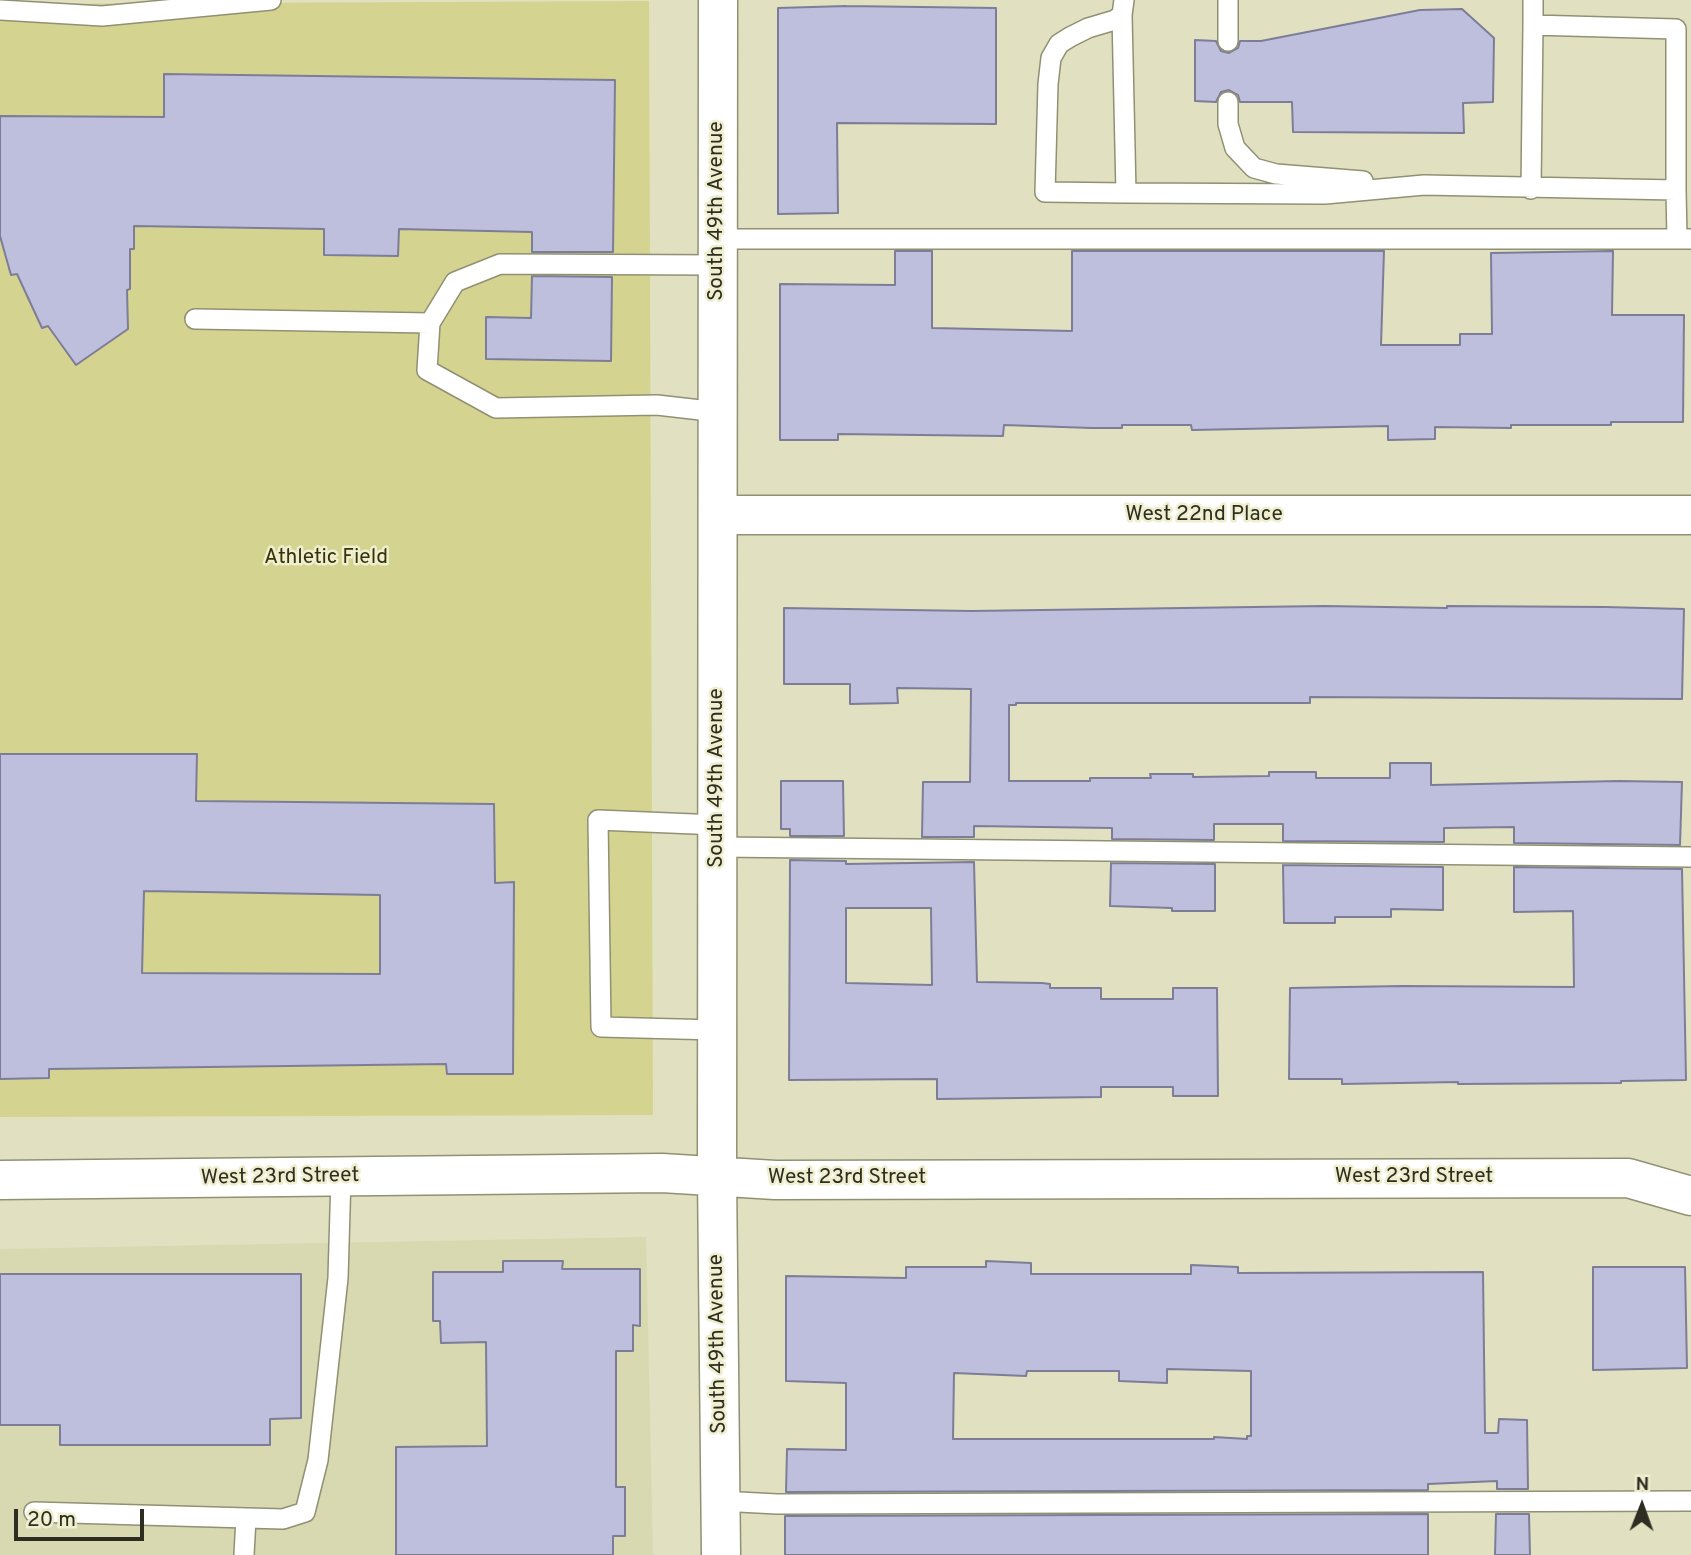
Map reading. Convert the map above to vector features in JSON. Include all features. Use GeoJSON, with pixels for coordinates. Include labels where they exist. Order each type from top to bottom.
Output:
{"type":"FeatureCollection","features":[{"type":"Feature","properties":{"kind":"street","name":"South 49th Avenue"},"geometry":{"type":"LineString","coordinates":[[718,0],[717,1175],[721,1555]]}},
{"type":"Feature","properties":{"kind":"street","name":"West 22nd Place"},"geometry":{"type":"LineString","coordinates":[[718,515],[1691,515]]}},
{"type":"Feature","properties":{"kind":"street","name":"West 23rd Street"},"geometry":{"type":"LineString","coordinates":[[0,1180],[662,1173],[775,1180],[1628,1178],[1691,1196]]}},
{"type":"Feature","properties":{"kind":"lane"},"geometry":{"type":"LineString","coordinates":[[0,10],[102,16],[271,0]]}},
{"type":"Feature","properties":{"kind":"lane"},"geometry":{"type":"LineString","coordinates":[[1228,0],[1228,41]]}},
{"type":"Feature","properties":{"kind":"lane"},"geometry":{"type":"LineString","coordinates":[[1531,189],[1533,0]]}},
{"type":"Feature","properties":{"kind":"lane"},"geometry":{"type":"LineString","coordinates":[[1123,8],[1115,20],[1070,37],[1059,44],[1051,58],[1045,192],[1325,194],[1424,186]]}},
{"type":"Feature","properties":{"kind":"lane"},"geometry":{"type":"LineString","coordinates":[[1123,8],[1126,193]]}},
{"type":"Feature","properties":{"kind":"lane"},"geometry":{"type":"LineString","coordinates":[[718,412],[657,405],[496,408],[427,370],[430,323],[455,282],[500,264],[718,252],[1684,239],[1676,190],[1676,29],[1533,24]]}},
{"type":"Feature","properties":{"kind":"lane"},"geometry":{"type":"LineString","coordinates":[[1228,102],[1228,124],[1235,148],[1254,168],[1276,174],[1424,186],[1676,190]]}},
{"type":"Feature","properties":{"kind":"lane"},"geometry":{"type":"LineString","coordinates":[[195,319],[430,323]]}},
{"type":"Feature","properties":{"kind":"lane"},"geometry":{"type":"LineString","coordinates":[[717,1030],[601,1027],[598,820],[718,836],[1691,857]]}},
{"type":"Feature","properties":{"kind":"lane"},"geometry":{"type":"LineString","coordinates":[[34,1512],[284,1519],[305,1512],[318,1460],[338,1278],[341,1177]]}},
{"type":"Feature","properties":{"kind":"lane"},"geometry":{"type":"LineString","coordinates":[[720,1501],[777,1504],[1691,1501]]}},
{"type":"Feature","properties":{"kind":"lane"},"geometry":{"type":"LineString","coordinates":[[244,1555],[246,1518]]}},
{"type":"Feature","properties":{"kind":"shaded area"},"geometry":{"type":"Polygon","coordinates":[[[646,1237],[653,1555],[0,1555],[0,1249],[646,1237]]]}},
{"type":"Feature","properties":{"kind":"green space","name":"Athletic Field"},"geometry":{"type":"Polygon","coordinates":[[[649,1],[653,1115],[0,1117],[0,4],[649,1]]]}},
{"type":"Feature","properties":{"kind":"building"},"geometry":{"type":"Polygon","coordinates":[[[778,8],[996,8],[996,124],[837,123],[838,213],[778,214],[778,8]]]}},
{"type":"Feature","properties":{"kind":"building"},"geometry":{"type":"Polygon","coordinates":[[[1462,9],[1494,38],[1493,102],[1463,103],[1464,133],[1293,132],[1292,102],[1240,102],[1238,95],[1229,90],[1221,92],[1216,102],[1195,101],[1195,40],[1216,41],[1221,51],[1229,53],[1238,48],[1240,41],[1261,41],[1420,10],[1462,9]]]}},
{"type":"Feature","properties":{"kind":"building"},"geometry":{"type":"Polygon","coordinates":[[[164,74],[615,80],[613,252],[532,252],[532,232],[399,229],[398,256],[324,255],[324,229],[134,226],[134,249],[130,249],[130,289],[127,290],[128,329],[76,365],[48,326],[42,328],[17,274],[11,275],[0,236],[0,116],[164,117],[164,74]]]}},
{"type":"Feature","properties":{"kind":"building"},"geometry":{"type":"Polygon","coordinates":[[[895,251],[932,251],[932,328],[1072,331],[1072,251],[1384,251],[1381,345],[1460,345],[1460,334],[1492,334],[1491,253],[1613,251],[1612,315],[1684,315],[1683,422],[1511,425],[1511,428],[1435,427],[1435,439],[1388,440],[1388,426],[1192,430],[1191,425],[1091,428],[1004,425],[1003,436],[838,434],[838,440],[780,440],[780,284],[895,285],[895,251]]]}},
{"type":"Feature","properties":{"kind":"building"},"geometry":{"type":"Polygon","coordinates":[[[532,276],[612,277],[611,361],[486,359],[486,317],[531,318],[532,276]]]}},
{"type":"Feature","properties":{"kind":"building"},"geometry":{"type":"Polygon","coordinates":[[[1325,606],[1684,609],[1682,699],[1310,697],[1310,703],[1016,703],[1009,705],[1009,781],[1151,778],[1150,774],[1193,774],[1193,777],[1269,776],[1269,772],[1316,772],[1316,778],[1390,778],[1390,763],[1431,763],[1431,785],[1682,782],[1680,845],[1514,843],[1514,827],[1444,828],[1444,842],[1283,841],[1283,824],[1214,824],[1214,840],[1112,839],[1112,828],[974,826],[974,837],[922,837],[923,782],[970,782],[971,689],[897,688],[898,703],[850,704],[850,684],[784,684],[784,608],[971,611],[1325,606]]]}},
{"type":"Feature","properties":{"kind":"building"},"geometry":{"type":"Polygon","coordinates":[[[0,754],[197,754],[196,801],[494,804],[495,883],[514,882],[513,1074],[447,1074],[446,1064],[49,1069],[49,1078],[0,1079],[0,754]],[[144,891],[142,973],[380,974],[380,895],[144,891]]]}},
{"type":"Feature","properties":{"kind":"building"},"geometry":{"type":"Polygon","coordinates":[[[781,781],[843,781],[844,836],[790,836],[790,829],[781,829],[781,781]]]}},
{"type":"Feature","properties":{"kind":"building"},"geometry":{"type":"Polygon","coordinates":[[[790,860],[846,861],[846,864],[974,862],[977,982],[1042,983],[1050,984],[1050,988],[1101,988],[1101,999],[1173,999],[1173,988],[1217,988],[1218,1096],[1173,1096],[1173,1087],[1101,1087],[1101,1097],[937,1099],[937,1079],[789,1080],[790,860]],[[846,908],[846,983],[932,985],[931,908],[846,908]]]}},
{"type":"Feature","properties":{"kind":"building"},"geometry":{"type":"Polygon","coordinates":[[[1111,863],[1215,864],[1215,911],[1110,906],[1111,863]]]}},
{"type":"Feature","properties":{"kind":"building"},"geometry":{"type":"Polygon","coordinates":[[[1283,865],[1443,867],[1443,910],[1391,909],[1391,917],[1335,917],[1335,923],[1284,923],[1283,865]]]}},
{"type":"Feature","properties":{"kind":"building"},"geometry":{"type":"Polygon","coordinates":[[[1514,867],[1682,869],[1686,1080],[1621,1083],[1342,1084],[1342,1079],[1289,1079],[1290,988],[1574,987],[1573,911],[1514,912],[1514,867]]]}},
{"type":"Feature","properties":{"kind":"building"},"geometry":{"type":"Polygon","coordinates":[[[503,1261],[563,1261],[562,1269],[640,1269],[640,1326],[633,1325],[633,1351],[616,1351],[616,1487],[625,1487],[625,1536],[613,1536],[613,1555],[396,1555],[396,1447],[487,1446],[486,1342],[441,1343],[440,1321],[433,1321],[433,1272],[503,1272],[503,1261]]]}},
{"type":"Feature","properties":{"kind":"building"},"geometry":{"type":"Polygon","coordinates":[[[986,1261],[1031,1263],[1031,1274],[1191,1274],[1191,1265],[1238,1267],[1238,1273],[1483,1272],[1485,1433],[1498,1433],[1499,1419],[1527,1420],[1528,1489],[1497,1489],[1497,1481],[1428,1484],[1428,1490],[786,1492],[787,1449],[846,1450],[846,1383],[786,1381],[786,1276],[906,1278],[906,1267],[986,1267],[986,1261]],[[1167,1369],[1167,1383],[1119,1381],[1119,1371],[1027,1371],[1026,1376],[954,1373],[953,1439],[1247,1439],[1247,1436],[1251,1436],[1251,1371],[1167,1369]]]}},
{"type":"Feature","properties":{"kind":"building"},"geometry":{"type":"Polygon","coordinates":[[[1593,1267],[1685,1267],[1687,1368],[1593,1370],[1593,1267]]]}},
{"type":"Feature","properties":{"kind":"building"},"geometry":{"type":"Polygon","coordinates":[[[0,1274],[301,1274],[301,1418],[270,1419],[270,1445],[60,1445],[60,1425],[0,1425],[0,1274]]]}},
{"type":"Feature","properties":{"kind":"building"},"geometry":{"type":"Polygon","coordinates":[[[1428,1514],[1428,1555],[785,1555],[785,1516],[1428,1514]]]}},
{"type":"Feature","properties":{"kind":"building"},"geometry":{"type":"Polygon","coordinates":[[[1496,1514],[1529,1514],[1530,1555],[1495,1555],[1496,1514]]]}}]}
